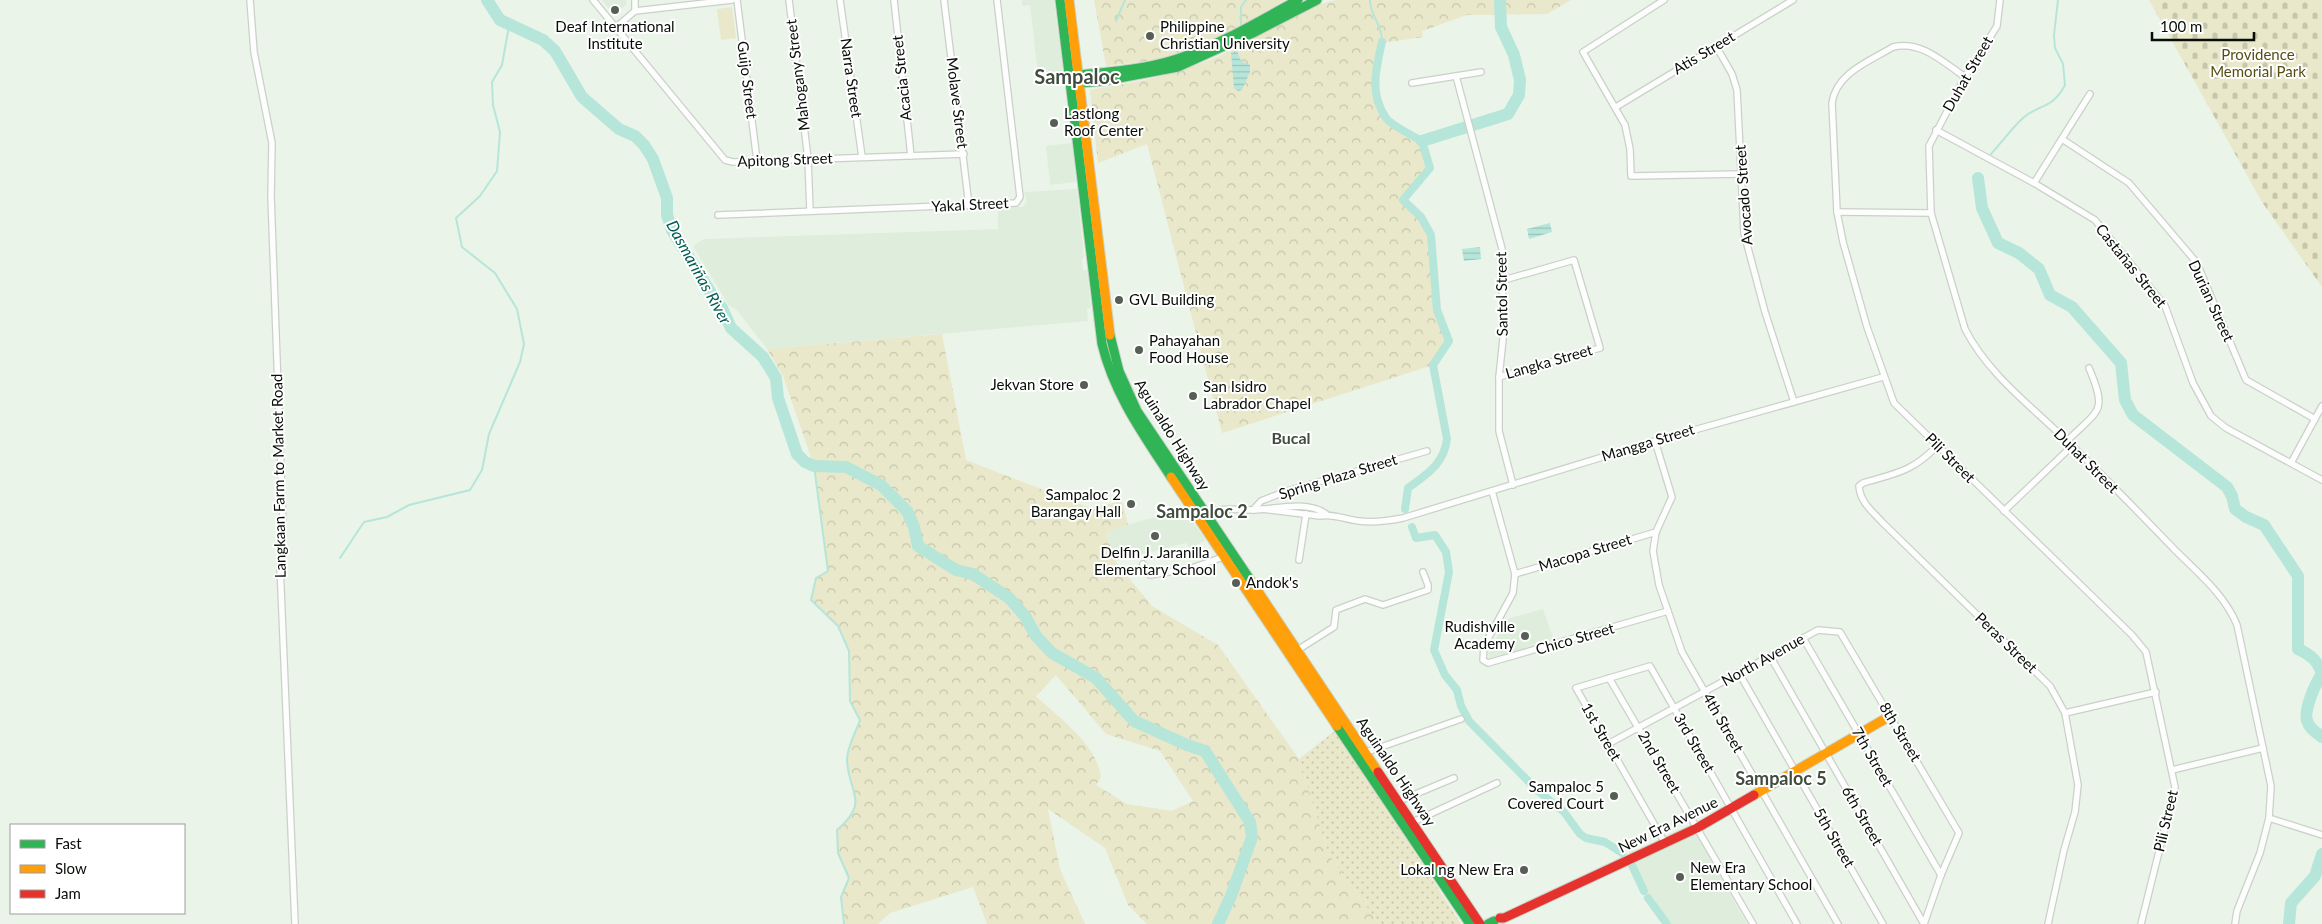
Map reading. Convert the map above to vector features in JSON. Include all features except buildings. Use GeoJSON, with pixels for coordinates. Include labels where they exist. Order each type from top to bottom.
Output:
{"type":"FeatureCollection","features":[{"type":"Feature","properties":{"kind":"main road","name":"Aguinaldo Highway"},"geometry":{"type":"LineString","coordinates":[[1060,0],[1096,298],[1107,364],[1124,405],[1229,554],[1363,753],[1470,924]]}},
{"type":"Feature","properties":{"kind":"main road","name":"Aguinaldo Highway"},"geometry":{"type":"LineString","coordinates":[[1069,0],[1112,352],[1134,406],[1201,514]]}},
{"type":"Feature","properties":{"kind":"main road"},"geometry":{"type":"LineString","coordinates":[[1079,79],[1176,59],[1250,26],[1298,0]]}},
{"type":"Feature","properties":{"kind":"main road"},"geometry":{"type":"LineString","coordinates":[[1070,80],[1131,77],[1178,67],[1253,33],[1317,0]]}},
{"type":"Feature","properties":{"kind":"main road","name":"New Era Avenue"},"geometry":{"type":"LineString","coordinates":[[1498,921],[1697,828],[1890,716]]}},
{"type":"Feature","properties":{"kind":"main road","name":"Aguinaldo Highway"},"geometry":{"type":"LineString","coordinates":[[1363,753],[1399,801],[1480,924]]}},
{"type":"Feature","properties":{"kind":"street","name":"Langkaan Farm to Market Road"},"geometry":{"type":"LineString","coordinates":[[250,0],[254,52],[273,154],[271,196],[283,525],[280,565],[295,924]]}},
{"type":"Feature","properties":{"kind":"street","name":"Apitong Street"},"geometry":{"type":"LineString","coordinates":[[593,0],[725,160],[733,162],[964,154]]}},
{"type":"Feature","properties":{"kind":"street"},"geometry":{"type":"LineString","coordinates":[[634,0],[635,11]]}},
{"type":"Feature","properties":{"kind":"street"},"geometry":{"type":"LineString","coordinates":[[615,28],[635,11],[686,3],[732,0]]}},
{"type":"Feature","properties":{"kind":"street","name":"Guijo Street"},"geometry":{"type":"LineString","coordinates":[[737,0],[757,161]]}},
{"type":"Feature","properties":{"kind":"street","name":"Mahogany Street"},"geometry":{"type":"LineString","coordinates":[[789,0],[808,159],[810,211]]}},
{"type":"Feature","properties":{"kind":"street","name":"Narra Street"},"geometry":{"type":"LineString","coordinates":[[840,0],[862,157]]}},
{"type":"Feature","properties":{"kind":"street","name":"Acacia Street"},"geometry":{"type":"LineString","coordinates":[[894,0],[911,156]]}},
{"type":"Feature","properties":{"kind":"street","name":"Molave Street"},"geometry":{"type":"LineString","coordinates":[[944,0],[970,206]]}},
{"type":"Feature","properties":{"kind":"street","name":"Yakal Street"},"geometry":{"type":"LineString","coordinates":[[718,215],[1016,203],[1020,197],[997,0]]}},
{"type":"Feature","properties":{"kind":"street"},"geometry":{"type":"LineString","coordinates":[[1664,0],[1583,52],[1625,125],[1630,149],[1631,176],[1742,174]]}},
{"type":"Feature","properties":{"kind":"street","name":"Atis Street"},"geometry":{"type":"LineString","coordinates":[[1616,107],[1793,0]]}},
{"type":"Feature","properties":{"kind":"street","name":"Duhat Street"},"geometry":{"type":"LineString","coordinates":[[2000,0],[1997,26],[1965,77],[1936,130],[1930,146],[1931,213],[1965,329],[1988,366],[2070,443],[2201,576],[2232,612],[2237,625],[2271,786],[2269,818],[2260,852],[2237,911],[2235,924]]}},
{"type":"Feature","properties":{"kind":"street","name":"Pili Street"},"geometry":{"type":"LineString","coordinates":[[1965,77],[1924,49],[1900,45],[1893,47],[1838,83],[1833,93],[1832,103],[1837,212],[1843,242],[1883,377],[1894,402],[2004,512],[2142,644],[2149,659],[2172,770],[2174,796],[2144,902],[2141,924]]}},
{"type":"Feature","properties":{"kind":"street","name":"Avocado Street"},"geometry":{"type":"LineString","coordinates":[[1716,46],[1732,74],[1737,90],[1744,233],[1794,402]]}},
{"type":"Feature","properties":{"kind":"street"},"geometry":{"type":"LineString","coordinates":[[1412,83],[1481,72]]}},
{"type":"Feature","properties":{"kind":"street","name":"Santol Street"},"geometry":{"type":"LineString","coordinates":[[1456,76],[1502,249],[1504,280],[1503,339],[1499,377],[1499,431],[1512,485]]}},
{"type":"Feature","properties":{"kind":"street"},"geometry":{"type":"LineString","coordinates":[[2034,183],[2090,94]]}},
{"type":"Feature","properties":{"kind":"street","name":"Castañas Street"},"geometry":{"type":"LineString","coordinates":[[1936,130],[2034,183],[2095,220],[2165,306],[2193,383],[2210,416],[2226,428],[2322,480]]}},
{"type":"Feature","properties":{"kind":"street","name":"Durian Street"},"geometry":{"type":"LineString","coordinates":[[2062,139],[2128,183],[2197,263],[2246,380],[2315,419]]}},
{"type":"Feature","properties":{"kind":"street"},"geometry":{"type":"LineString","coordinates":[[1837,212],[1931,213]]}},
{"type":"Feature","properties":{"kind":"street","name":"Langka Street"},"geometry":{"type":"LineString","coordinates":[[1499,377],[1600,348],[1574,260],[1504,280]]}},
{"type":"Feature","properties":{"kind":"street"},"geometry":{"type":"LineString","coordinates":[[2004,512],[2070,443],[2098,410],[2100,403],[2099,392],[2089,368]]}},
{"type":"Feature","properties":{"kind":"street","name":"Mangga Street"},"geometry":{"type":"LineString","coordinates":[[1326,514],[1358,521],[1380,522],[1403,518],[1656,441],[1883,377]]}},
{"type":"Feature","properties":{"kind":"street"},"geometry":{"type":"LineString","coordinates":[[2291,464],[2322,406]]}},
{"type":"Feature","properties":{"kind":"street","name":"4th Street"},"geometry":{"type":"LineString","coordinates":[[1656,441],[1672,496],[1656,532],[1653,550],[1655,568],[1682,652],[1838,924]]}},
{"type":"Feature","properties":{"kind":"street","name":"Peras Street"},"geometry":{"type":"LineString","coordinates":[[1937,446],[1922,462],[1910,468],[1863,482],[1859,486],[1863,502],[2050,686],[2065,713],[2078,785],[2075,812],[2058,874],[2048,924]]}},
{"type":"Feature","properties":{"kind":"street","name":"Spring Plaza Street"},"geometry":{"type":"LineString","coordinates":[[1253,510],[1261,501],[1293,489],[1427,451]]}},
{"type":"Feature","properties":{"kind":"street"},"geometry":{"type":"LineString","coordinates":[[1492,491],[1515,574]]}},
{"type":"Feature","properties":{"kind":"street"},"geometry":{"type":"LineString","coordinates":[[1201,514],[1218,509],[1253,510],[1274,506],[1307,508],[1320,510],[1326,514]]}},
{"type":"Feature","properties":{"kind":"street"},"geometry":{"type":"LineString","coordinates":[[1262,509],[1306,514],[1326,514]]}},
{"type":"Feature","properties":{"kind":"street"},"geometry":{"type":"LineString","coordinates":[[1299,560],[1306,514]]}},
{"type":"Feature","properties":{"kind":"street","name":"Macopa Street"},"geometry":{"type":"LineString","coordinates":[[1515,574],[1656,532]]}},
{"type":"Feature","properties":{"kind":"street"},"geometry":{"type":"LineString","coordinates":[[1143,564],[1150,575],[1192,568],[1229,554]]}},
{"type":"Feature","properties":{"kind":"street"},"geometry":{"type":"LineString","coordinates":[[1294,652],[1334,627],[1336,610],[1365,599],[1383,605],[1428,590],[1423,572]]}},
{"type":"Feature","properties":{"kind":"street","name":"Chico Street"},"geometry":{"type":"LineString","coordinates":[[1515,574],[1513,593],[1484,646],[1483,660],[1492,663],[1668,611]]}},
{"type":"Feature","properties":{"kind":"street","name":"North Avenue"},"geometry":{"type":"LineString","coordinates":[[1608,744],[1818,630],[1840,632]]}},
{"type":"Feature","properties":{"kind":"street","name":"8th Street"},"geometry":{"type":"LineString","coordinates":[[1840,632],[1959,833],[1941,875]]}},
{"type":"Feature","properties":{"kind":"street","name":"7th Street"},"geometry":{"type":"LineString","coordinates":[[1803,638],[1941,875]]}},
{"type":"Feature","properties":{"kind":"street","name":"6th Street"},"geometry":{"type":"LineString","coordinates":[[1770,656],[1924,924]]}},
{"type":"Feature","properties":{"kind":"street","name":"1st Street"},"geometry":{"type":"LineString","coordinates":[[1650,666],[1576,688],[1665,843]]}},
{"type":"Feature","properties":{"kind":"street","name":"3rd Street"},"geometry":{"type":"LineString","coordinates":[[1650,666],[1797,924]]}},
{"type":"Feature","properties":{"kind":"street","name":"5th Street"},"geometry":{"type":"LineString","coordinates":[[1739,673],[1884,924]]}},
{"type":"Feature","properties":{"kind":"street","name":"2nd Street"},"geometry":{"type":"LineString","coordinates":[[1610,678],[1753,924]]}},
{"type":"Feature","properties":{"kind":"street"},"geometry":{"type":"LineString","coordinates":[[2065,713],[2156,692]]}},
{"type":"Feature","properties":{"kind":"street"},"geometry":{"type":"LineString","coordinates":[[1363,753],[1461,719]]}},
{"type":"Feature","properties":{"kind":"street"},"geometry":{"type":"LineString","coordinates":[[2172,770],[2263,748]]}},
{"type":"Feature","properties":{"kind":"street"},"geometry":{"type":"LineString","coordinates":[[1399,801],[1454,778]]}},
{"type":"Feature","properties":{"kind":"street"},"geometry":{"type":"LineString","coordinates":[[1413,822],[1497,783]]}},
{"type":"Feature","properties":{"kind":"street"},"geometry":{"type":"LineString","coordinates":[[2269,818],[2322,835]]}},
{"type":"Feature","properties":{"kind":"street"},"geometry":{"type":"LineString","coordinates":[[1924,924],[1941,875]]}},
{"type":"Feature","properties":{"kind":"shaded area","name":"Deaf International Institute"},"geometry":{"type":"Polygon","coordinates":[[[602,0],[626,0],[626,5],[614,15],[602,0]]]}},
{"type":"Feature","properties":{"kind":"shaded area"},"geometry":{"type":"Polygon","coordinates":[[[1022,0],[1054,0],[1063,72],[1038,75],[1030,5],[1022,6],[1022,0]]]}},
{"type":"Feature","properties":{"kind":"shaded area"},"geometry":{"type":"Polygon","coordinates":[[[1072,143],[1076,182],[1050,185],[1046,146],[1072,143]]]}},
{"type":"Feature","properties":{"kind":"shaded area"},"geometry":{"type":"Polygon","coordinates":[[[1077,189],[1084,257],[1082,260],[1083,270],[1087,270],[1091,308],[1087,309],[1088,321],[767,349],[736,309],[729,306],[693,246],[704,239],[998,229],[998,207],[1023,207],[1027,202],[1024,192],[1077,189]]]}},
{"type":"Feature","properties":{"kind":"shaded area","name":"Delfin J. Jaranilla Elementary School"},"geometry":{"type":"Polygon","coordinates":[[[1183,509],[1206,540],[1190,548],[1186,543],[1115,561],[1106,531],[1183,509]]]}},
{"type":"Feature","properties":{"kind":"shaded area","name":"Rudishville Academy"},"geometry":{"type":"Polygon","coordinates":[[[1543,609],[1554,640],[1490,658],[1488,654],[1507,619],[1543,609]]]}},
{"type":"Feature","properties":{"kind":"shaded area","name":"New Era Elementary School"},"geometry":{"type":"Polygon","coordinates":[[[1694,834],[1697,835],[1747,924],[1670,924],[1646,891],[1633,863],[1694,834]]]}},
{"type":"Feature","properties":{"kind":"green space","name":"Philippine Christian University"},"geometry":{"type":"Polygon","coordinates":[[[1094,0],[1285,0],[1230,31],[1186,51],[1155,60],[1106,66],[1094,0]]]}},
{"type":"Feature","properties":{"kind":"green space"},"geometry":{"type":"Polygon","coordinates":[[[1336,0],[1571,0],[1547,14],[1467,15],[1422,31],[1423,37],[1382,43],[1375,81],[1377,99],[1386,118],[1392,124],[1422,141],[1430,168],[1403,200],[1421,217],[1431,235],[1437,310],[1449,341],[1433,365],[1222,433],[1147,144],[1098,163],[1090,90],[1142,80],[1192,67],[1240,46],[1293,16],[1336,0]]]}},
{"type":"Feature","properties":{"kind":"green space","name":"Providence Memorial Park"},"geometry":{"type":"Polygon","coordinates":[[[2149,0],[2322,0],[2322,287],[2262,202],[2149,0]]]}},
{"type":"Feature","properties":{"kind":"green space"},"geometry":{"type":"Polygon","coordinates":[[[732,7],[736,38],[721,40],[717,9],[732,7]]]}},
{"type":"Feature","properties":{"kind":"green space"},"geometry":{"type":"Polygon","coordinates":[[[942,334],[966,460],[1090,508],[1122,501],[1128,525],[1106,532],[1115,561],[1152,606],[1218,645],[1299,759],[1329,855],[1379,924],[1147,924],[1128,905],[1105,848],[1048,809],[1060,869],[1085,924],[987,924],[973,887],[890,913],[878,924],[844,924],[841,897],[849,878],[838,853],[837,830],[853,812],[855,805],[855,797],[848,772],[847,756],[860,720],[850,701],[849,651],[838,626],[811,600],[816,578],[828,571],[814,466],[783,376],[767,349],[942,334]],[[1056,675],[1036,696],[1085,742],[1098,765],[1101,777],[1096,785],[1127,804],[1172,811],[1193,801],[1160,751],[1106,734],[1056,675]]]}},
{"type":"Feature","properties":{"kind":"green space"},"geometry":{"type":"Polygon","coordinates":[[[1336,730],[1461,924],[1379,924],[1329,855],[1299,759],[1336,730]]]}},
{"type":"Feature","properties":{"kind":"water"},"geometry":{"type":"Polygon","coordinates":[[[1237,51],[1241,61],[1250,65],[1250,72],[1242,90],[1238,91],[1234,88],[1231,53],[1237,51]]]}},
{"type":"Feature","properties":{"kind":"water"},"geometry":{"type":"Polygon","coordinates":[[[1550,223],[1552,232],[1529,239],[1527,229],[1550,223]]]}},
{"type":"Feature","properties":{"kind":"water"},"geometry":{"type":"Polygon","coordinates":[[[1480,247],[1481,259],[1464,261],[1462,249],[1480,247]]]}},
{"type":"Feature","properties":{"kind":"waterway","name":"Dasmariñas River"},"geometry":{"type":"LineString","coordinates":[[487,0],[500,20],[543,40],[555,51],[582,97],[619,129],[635,136],[644,145],[653,159],[667,198],[667,215],[672,230],[722,308],[731,328],[763,357],[776,378],[778,398],[797,454],[805,462],[814,466],[846,467],[881,485],[907,511],[914,527],[918,546],[956,570],[973,574],[1009,598],[1025,616],[1036,636],[1052,653],[1096,678],[1134,721],[1205,751],[1250,822],[1252,837],[1231,896],[1218,924]]}},
{"type":"Feature","properties":{"kind":"waterway"},"geometry":{"type":"LineString","coordinates":[[1116,21],[1125,0]]}},
{"type":"Feature","properties":{"kind":"waterway"},"geometry":{"type":"LineString","coordinates":[[1241,24],[1241,7],[1246,0]]}},
{"type":"Feature","properties":{"kind":"waterway"},"geometry":{"type":"LineString","coordinates":[[1370,0],[1372,11],[1381,31],[1382,42]]}},
{"type":"Feature","properties":{"kind":"waterway"},"geometry":{"type":"LineString","coordinates":[[1422,141],[1508,114],[1519,95],[1520,80],[1514,55],[1501,27],[1500,0]]}},
{"type":"Feature","properties":{"kind":"waterway"},"geometry":{"type":"LineString","coordinates":[[1991,154],[2023,118],[2050,103],[2065,85],[2063,64],[2055,48],[2054,35],[2058,0]]}},
{"type":"Feature","properties":{"kind":"waterway"},"geometry":{"type":"LineString","coordinates":[[340,558],[364,522],[387,517],[409,505],[470,490],[482,470],[489,434],[520,362],[524,344],[517,309],[495,273],[462,247],[456,218],[480,196],[497,171],[500,132],[493,105],[492,82],[502,65],[509,26]]}},
{"type":"Feature","properties":{"kind":"waterway"},"geometry":{"type":"LineString","coordinates":[[1382,42],[1375,81],[1377,99],[1386,118],[1392,124],[1422,141],[1430,168],[1403,200],[1421,217],[1431,235],[1437,310],[1449,341],[1433,365],[1447,439],[1445,448],[1434,468],[1408,488],[1405,509]]}},
{"type":"Feature","properties":{"kind":"waterway"},"geometry":{"type":"LineString","coordinates":[[1978,178],[1982,208],[1998,243],[2019,253],[2039,269],[2050,295],[2072,307],[2121,363],[2125,400],[2133,415],[2227,487],[2232,496],[2235,509],[2246,517],[2264,525],[2298,576],[2298,649],[2313,659],[2322,674]]}},
{"type":"Feature","properties":{"kind":"waterway"},"geometry":{"type":"LineString","coordinates":[[814,466],[828,571],[816,578],[811,600],[838,626],[849,651],[850,701],[860,720],[847,756],[848,772],[855,797],[855,805],[853,812],[837,830],[838,853],[849,878],[841,897],[844,924]]}},
{"type":"Feature","properties":{"kind":"waterway"},"geometry":{"type":"LineString","coordinates":[[1412,527],[1416,538],[1435,535],[1446,552],[1449,572],[1434,650],[1445,675],[1457,690],[1461,706],[1469,721],[1538,791],[1564,812],[1580,834],[1586,838],[1605,842],[1622,853]]}},
{"type":"Feature","properties":{"kind":"waterway"},"geometry":{"type":"LineString","coordinates":[[2322,674],[2310,698],[2307,713],[2310,727],[2322,737]]}},
{"type":"Feature","properties":{"kind":"waterway"},"geometry":{"type":"LineString","coordinates":[[2289,924],[2291,903],[2315,876],[2322,854]]}},
{"type":"Feature","properties":{"kind":"waterway"},"geometry":{"type":"LineString","coordinates":[[1631,863],[1644,891]]}},
{"type":"Feature","properties":{"kind":"waterway"},"geometry":{"type":"LineString","coordinates":[[1648,898],[1667,924]]}},
{"type":"Feature","properties":{"kind":"traffic: fast"},"geometry":{"type":"LineString","coordinates":[[1060,0],[1102,344],[1114,380],[1130,413],[1171,477]]}},
{"type":"Feature","properties":{"kind":"traffic: fast"},"geometry":{"type":"LineString","coordinates":[[1072,79],[1079,75],[1141,68],[1177,59],[1224,40],[1298,0]]}},
{"type":"Feature","properties":{"kind":"traffic: fast"},"geometry":{"type":"LineString","coordinates":[[1073,81],[1080,83],[1103,81],[1178,67],[1253,33],[1317,0]]}},
{"type":"Feature","properties":{"kind":"traffic: fast"},"geometry":{"type":"LineString","coordinates":[[1110,335],[1119,371],[1137,411],[1251,581]]}},
{"type":"Feature","properties":{"kind":"traffic: fast"},"geometry":{"type":"LineString","coordinates":[[1337,726],[1470,924]]}},
{"type":"Feature","properties":{"kind":"traffic: fast"},"geometry":{"type":"LineString","coordinates":[[1488,924],[1494,921]]}},
{"type":"Feature","properties":{"kind":"traffic: slow"},"geometry":{"type":"LineString","coordinates":[[1069,0],[1110,335]]}},
{"type":"Feature","properties":{"kind":"traffic: slow"},"geometry":{"type":"LineString","coordinates":[[1171,477],[1337,726]]}},
{"type":"Feature","properties":{"kind":"traffic: slow"},"geometry":{"type":"LineString","coordinates":[[1251,581],[1378,772]]}},
{"type":"Feature","properties":{"kind":"traffic: slow"},"geometry":{"type":"LineString","coordinates":[[1754,795],[1890,716]]}},
{"type":"Feature","properties":{"kind":"traffic: jam"},"geometry":{"type":"LineString","coordinates":[[1378,772],[1480,924]]}},
{"type":"Feature","properties":{"kind":"traffic: jam"},"geometry":{"type":"LineString","coordinates":[[1500,918],[1504,918],[1697,828],[1754,795]]}},
{"type":"Feature","properties":{"kind":"place","name":"Deaf International Institute"},"geometry":{"type":"Point","coordinates":[615,10]}},
{"type":"Feature","properties":{"kind":"place","name":"Philippine Christian University"},"geometry":{"type":"Point","coordinates":[1150,36]}},
{"type":"Feature","properties":{"kind":"place","name":"Lastlong Roof Center"},"geometry":{"type":"Point","coordinates":[1054,123]}},
{"type":"Feature","properties":{"kind":"place","name":"GVL Building"},"geometry":{"type":"Point","coordinates":[1119,300]}},
{"type":"Feature","properties":{"kind":"place","name":"Pahayahan Food House"},"geometry":{"type":"Point","coordinates":[1139,350]}},
{"type":"Feature","properties":{"kind":"place","name":"Jekvan Store"},"geometry":{"type":"Point","coordinates":[1084,385]}},
{"type":"Feature","properties":{"kind":"place","name":"San Isidro Labrador Chapel"},"geometry":{"type":"Point","coordinates":[1193,396]}},
{"type":"Feature","properties":{"kind":"place","name":"Sampaloc 2 Barangay Hall"},"geometry":{"type":"Point","coordinates":[1131,504]}},
{"type":"Feature","properties":{"kind":"place","name":"Delfin J. Jaranilla Elementary School"},"geometry":{"type":"Point","coordinates":[1155,536]}},
{"type":"Feature","properties":{"kind":"place","name":"Andok's"},"geometry":{"type":"Point","coordinates":[1236,583]}},
{"type":"Feature","properties":{"kind":"place","name":"Rudishville Academy"},"geometry":{"type":"Point","coordinates":[1525,636]}},
{"type":"Feature","properties":{"kind":"place","name":"Sampaloc 5 Covered Court"},"geometry":{"type":"Point","coordinates":[1614,796]}},
{"type":"Feature","properties":{"kind":"place","name":"Lokal ng New Era"},"geometry":{"type":"Point","coordinates":[1524,870]}},
{"type":"Feature","properties":{"kind":"place","name":"New Era Elementary School"},"geometry":{"type":"Point","coordinates":[1680,877]}},
{"type":"Feature","properties":{"kind":"district","name":"Sampaloc"},"geometry":{"type":"Point","coordinates":[1077,77]}},
{"type":"Feature","properties":{"kind":"district","name":"Bucal"},"geometry":{"type":"Point","coordinates":[1291,438]}},
{"type":"Feature","properties":{"kind":"district","name":"Sampaloc 2"},"geometry":{"type":"Point","coordinates":[1202,512]}},
{"type":"Feature","properties":{"kind":"district","name":"Sampaloc 5"},"geometry":{"type":"Point","coordinates":[1781,779]}}]}
